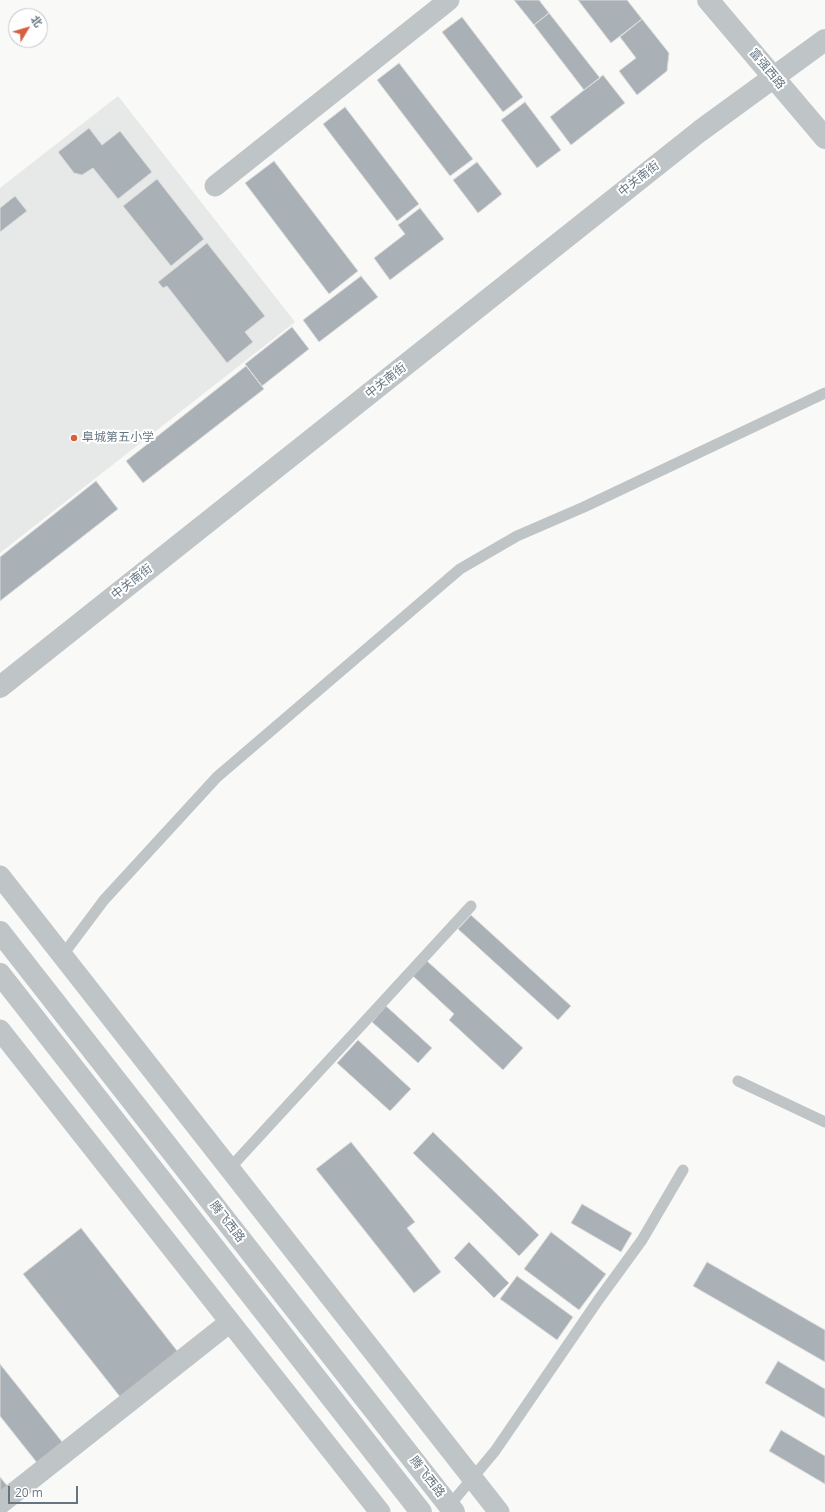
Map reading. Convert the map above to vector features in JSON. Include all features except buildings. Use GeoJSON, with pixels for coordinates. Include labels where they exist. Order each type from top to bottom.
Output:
{"type":"FeatureCollection","features":[{"type":"Feature","properties":{"kind":"street"},"geometry":{"type":"LineString","coordinates":[[215,186],[449,0]]}},
{"type":"Feature","properties":{"kind":"street","name":"富强西路"},"geometry":{"type":"LineString","coordinates":[[708,0],[825,138]]}},
{"type":"Feature","properties":{"kind":"street","name":"中关南街"},"geometry":{"type":"LineString","coordinates":[[0,687],[700,131],[825,40]]}},
{"type":"Feature","properties":{"kind":"street"},"geometry":{"type":"LineString","coordinates":[[0,876],[499,1512]]}},
{"type":"Feature","properties":{"kind":"street","name":"腾飞西路"},"geometry":{"type":"LineString","coordinates":[[0,932],[451,1509]]}},
{"type":"Feature","properties":{"kind":"street"},"geometry":{"type":"LineString","coordinates":[[0,974],[421,1512]]}},
{"type":"Feature","properties":{"kind":"street"},"geometry":{"type":"LineString","coordinates":[[0,1030],[380,1512]]}},
{"type":"Feature","properties":{"kind":"street"},"geometry":{"type":"LineString","coordinates":[[0,1504],[230,1322]]}},
{"type":"Feature","properties":{"kind":"lane"},"geometry":{"type":"LineString","coordinates":[[62,956],[104,900],[217,776],[460,569],[517,536],[584,507],[825,393]]}},
{"type":"Feature","properties":{"kind":"lane"},"geometry":{"type":"LineString","coordinates":[[230,1168],[471,906]]}},
{"type":"Feature","properties":{"kind":"lane"},"geometry":{"type":"LineString","coordinates":[[738,1081],[825,1122]]}},
{"type":"Feature","properties":{"kind":"lane"},"geometry":{"type":"LineString","coordinates":[[451,1509],[472,1478],[495,1451],[599,1299],[642,1240],[683,1170]]}},
{"type":"Feature","properties":{"kind":"shaded area","name":"阜城第五小学"},"geometry":{"type":"Polygon","coordinates":[[[118,96],[295,322],[0,553],[0,188],[118,96]]]}},
{"type":"Feature","properties":{"kind":"place","name":"阜城第五小学"},"geometry":{"type":"Point","coordinates":[74,438]}}]}
